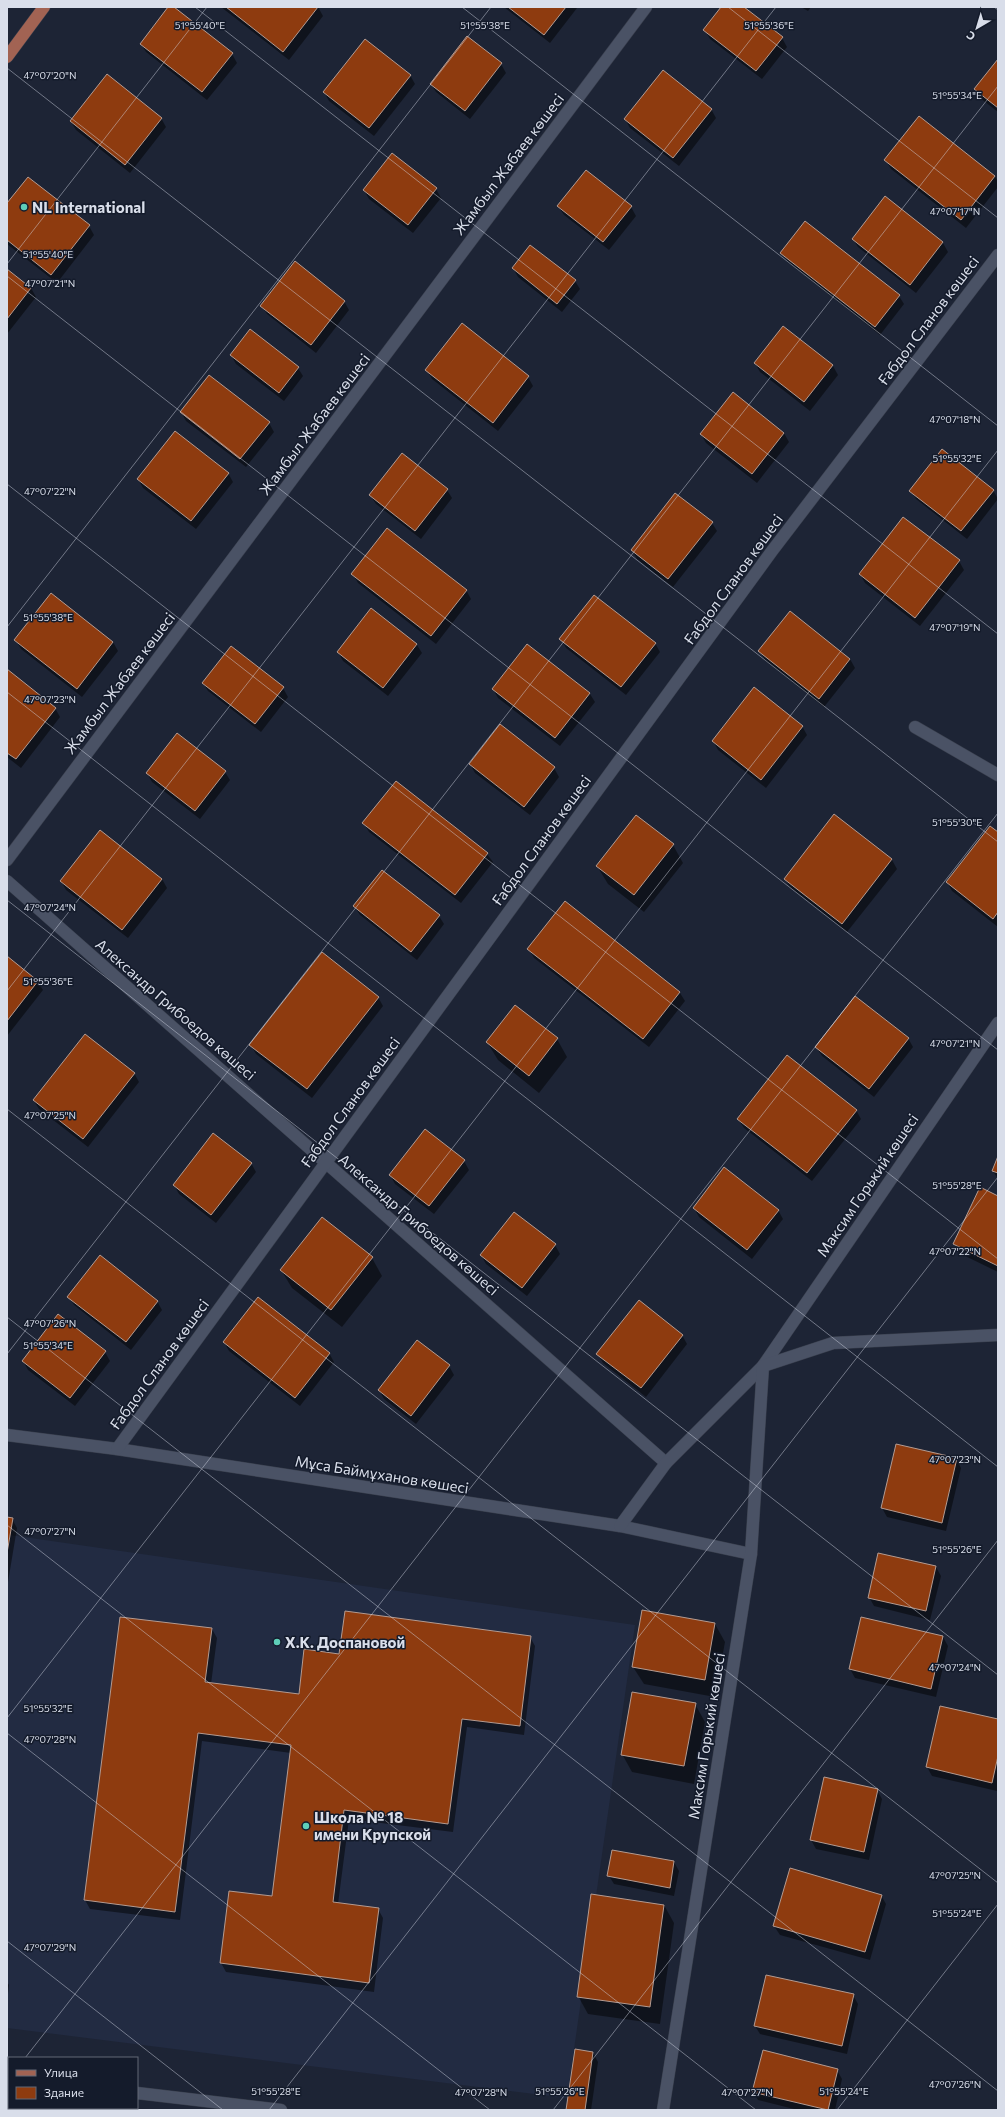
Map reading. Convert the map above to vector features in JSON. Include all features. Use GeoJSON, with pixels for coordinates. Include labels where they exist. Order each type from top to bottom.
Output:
{"type":"FeatureCollection","features":[{"type":"Feature","properties":{"kind":"main road"},"geometry":{"type":"LineString","coordinates":[[7,57],[44,7]]}},
{"type":"Feature","properties":{"kind":"street","name":"Жамбыл Жабаев көшесі"},"geometry":{"type":"LineString","coordinates":[[7,860],[646,7]]}},
{"type":"Feature","properties":{"kind":"street","name":"Ғабдол Сланов көшесі"},"geometry":{"type":"LineString","coordinates":[[117,1449],[772,551],[998,255]]}},
{"type":"Feature","properties":{"kind":"street"},"geometry":{"type":"LineString","coordinates":[[915,727],[998,775]]}},
{"type":"Feature","properties":{"kind":"street","name":"Александр Грибоедов көшесі"},"geometry":{"type":"LineString","coordinates":[[7,881],[666,1463]]}},
{"type":"Feature","properties":{"kind":"street","name":"Максим Горький көшесі"},"geometry":{"type":"LineString","coordinates":[[620,1526],[666,1463],[763,1366],[998,1023]]}},
{"type":"Feature","properties":{"kind":"street"},"geometry":{"type":"LineString","coordinates":[[763,1366],[833,1344],[998,1335]]}},
{"type":"Feature","properties":{"kind":"street","name":"Максим Горький көшесі"},"geometry":{"type":"LineString","coordinates":[[663,2110],[751,1554],[763,1366]]}},
{"type":"Feature","properties":{"kind":"street","name":"Мұса Баймұханов көшесі"},"geometry":{"type":"LineString","coordinates":[[7,1435],[117,1449],[620,1526],[751,1554]]}},
{"type":"Feature","properties":{"kind":"street"},"geometry":{"type":"LineString","coordinates":[[138,2093],[281,2110]]}},
{"type":"Feature","properties":{"kind":"shaded area","name":"Школа № 18 имени Крупской"},"geometry":{"type":"Polygon","coordinates":[[[10,1535],[635,1625],[567,2098],[7,2028],[7,1563],[10,1535]]]}},
{"type":"Feature","properties":{"kind":"building"},"geometry":{"type":"Polygon","coordinates":[[[168,7],[174,7],[233,53],[202,92],[140,44],[168,7]]]}},
{"type":"Feature","properties":{"kind":"building"},"geometry":{"type":"Polygon","coordinates":[[[226,7],[318,7],[283,52],[226,7]]]}},
{"type":"Feature","properties":{"kind":"building"},"geometry":{"type":"Polygon","coordinates":[[[508,7],[566,7],[544,35],[508,7]]]}},
{"type":"Feature","properties":{"kind":"building"},"geometry":{"type":"Polygon","coordinates":[[[721,7],[744,7],[783,37],[756,71],[703,30],[721,7]]]}},
{"type":"Feature","properties":{"kind":"building"},"geometry":{"type":"Polygon","coordinates":[[[467,36],[502,63],[465,111],[430,84],[467,36]]]}},
{"type":"Feature","properties":{"kind":"building"},"geometry":{"type":"Polygon","coordinates":[[[365,39],[411,75],[369,128],[323,92],[365,39]]]}},
{"type":"Feature","properties":{"kind":"building"},"geometry":{"type":"Polygon","coordinates":[[[998,59],[998,108],[974,89],[998,59]]]}},
{"type":"Feature","properties":{"kind":"building"},"geometry":{"type":"Polygon","coordinates":[[[663,70],[712,109],[673,158],[624,119],[663,70]]]}},
{"type":"Feature","properties":{"kind":"building"},"geometry":{"type":"Polygon","coordinates":[[[107,74],[162,118],[125,165],[70,121],[107,74]]]}},
{"type":"Feature","properties":{"kind":"building"},"geometry":{"type":"Polygon","coordinates":[[[919,116],[995,176],[961,220],[884,160],[919,116]]]}},
{"type":"Feature","properties":{"kind":"building"},"geometry":{"type":"Polygon","coordinates":[[[392,153],[437,188],[408,225],[363,190],[392,153]]]}},
{"type":"Feature","properties":{"kind":"building"},"geometry":{"type":"Polygon","coordinates":[[[586,170],[632,206],[603,242],[557,206],[586,170]]]}},
{"type":"Feature","properties":{"kind":"building"},"geometry":{"type":"Polygon","coordinates":[[[28,177],[90,225],[51,275],[7,240],[7,203],[28,177]]]}},
{"type":"Feature","properties":{"kind":"building"},"geometry":{"type":"Polygon","coordinates":[[[885,196],[943,242],[910,285],[852,239],[885,196]]]}},
{"type":"Feature","properties":{"kind":"building"},"geometry":{"type":"Polygon","coordinates":[[[805,221],[900,295],[875,327],[780,253],[805,221]]]}},
{"type":"Feature","properties":{"kind":"building"},"geometry":{"type":"Polygon","coordinates":[[[530,245],[576,280],[557,304],[512,268],[530,245]]]}},
{"type":"Feature","properties":{"kind":"building"},"geometry":{"type":"Polygon","coordinates":[[[295,261],[345,301],[311,345],[260,306],[295,261]]]}},
{"type":"Feature","properties":{"kind":"building"},"geometry":{"type":"Polygon","coordinates":[[[7,269],[31,288],[7,319],[7,269]]]}},
{"type":"Feature","properties":{"kind":"building"},"geometry":{"type":"Polygon","coordinates":[[[462,323],[529,376],[493,423],[425,370],[462,323]]]}},
{"type":"Feature","properties":{"kind":"building"},"geometry":{"type":"Polygon","coordinates":[[[783,326],[833,365],[804,402],[754,363],[783,326]]]}},
{"type":"Feature","properties":{"kind":"building"},"geometry":{"type":"Polygon","coordinates":[[[250,329],[299,367],[279,393],[230,355],[250,329]]]}},
{"type":"Feature","properties":{"kind":"building"},"geometry":{"type":"Polygon","coordinates":[[[209,375],[270,422],[240,459],[180,412],[209,375]]]}},
{"type":"Feature","properties":{"kind":"building"},"geometry":{"type":"Polygon","coordinates":[[[733,392],[784,433],[752,474],[700,434],[733,392]]]}},
{"type":"Feature","properties":{"kind":"building"},"geometry":{"type":"Polygon","coordinates":[[[175,431],[229,473],[191,521],[137,479],[175,431]]]}},
{"type":"Feature","properties":{"kind":"building"},"geometry":{"type":"Polygon","coordinates":[[[942,449],[994,490],[961,531],[909,491],[942,449]]]}},
{"type":"Feature","properties":{"kind":"building"},"geometry":{"type":"Polygon","coordinates":[[[402,453],[448,489],[415,531],[369,495],[402,453]]]}},
{"type":"Feature","properties":{"kind":"building"},"geometry":{"type":"Polygon","coordinates":[[[675,493],[713,522],[668,579],[631,550],[675,493]]]}},
{"type":"Feature","properties":{"kind":"building"},"geometry":{"type":"Polygon","coordinates":[[[903,517],[960,560],[915,618],[859,574],[903,517]]]}},
{"type":"Feature","properties":{"kind":"building"},"geometry":{"type":"Polygon","coordinates":[[[387,528],[467,590],[431,636],[351,574],[387,528]]]}},
{"type":"Feature","properties":{"kind":"building"},"geometry":{"type":"Polygon","coordinates":[[[51,593],[113,642],[77,689],[14,640],[51,593]]]}},
{"type":"Feature","properties":{"kind":"building"},"geometry":{"type":"Polygon","coordinates":[[[594,595],[656,643],[621,687],[559,639],[594,595]]]}},
{"type":"Feature","properties":{"kind":"building"},"geometry":{"type":"Polygon","coordinates":[[[371,608],[417,644],[383,688],[337,652],[371,608]]]}},
{"type":"Feature","properties":{"kind":"building"},"geometry":{"type":"Polygon","coordinates":[[[790,611],[850,659],[819,699],[758,651],[790,611]]]}},
{"type":"Feature","properties":{"kind":"building"},"geometry":{"type":"Polygon","coordinates":[[[527,644],[590,693],[555,738],[492,689],[527,644]]]}},
{"type":"Feature","properties":{"kind":"building"},"geometry":{"type":"Polygon","coordinates":[[[231,646],[284,687],[255,724],[202,683],[231,646]]]}},
{"type":"Feature","properties":{"kind":"building"},"geometry":{"type":"Polygon","coordinates":[[[7,669],[56,708],[16,759],[7,753],[7,669]]]}},
{"type":"Feature","properties":{"kind":"building"},"geometry":{"type":"Polygon","coordinates":[[[754,687],[803,726],[761,780],[712,741],[754,687]]]}},
{"type":"Feature","properties":{"kind":"building"},"geometry":{"type":"Polygon","coordinates":[[[500,724],[555,767],[524,807],[469,764],[500,724]]]}},
{"type":"Feature","properties":{"kind":"building"},"geometry":{"type":"Polygon","coordinates":[[[177,733],[226,771],[195,811],[146,773],[177,733]]]}},
{"type":"Feature","properties":{"kind":"building"},"geometry":{"type":"Polygon","coordinates":[[[396,781],[488,853],[455,895],[362,823],[396,781]]]}},
{"type":"Feature","properties":{"kind":"building"},"geometry":{"type":"Polygon","coordinates":[[[834,814],[892,859],[842,924],[784,879],[834,814]]]}},
{"type":"Feature","properties":{"kind":"building"},"geometry":{"type":"Polygon","coordinates":[[[636,815],[674,844],[634,895],[596,866],[636,815]]]}},
{"type":"Feature","properties":{"kind":"building"},"geometry":{"type":"Polygon","coordinates":[[[990,826],[998,832],[998,912],[993,919],[946,882],[990,826]]]}},
{"type":"Feature","properties":{"kind":"building"},"geometry":{"type":"Polygon","coordinates":[[[100,830],[162,879],[122,930],[60,881],[100,830]]]}},
{"type":"Feature","properties":{"kind":"building"},"geometry":{"type":"Polygon","coordinates":[[[382,870],[440,915],[411,952],[353,906],[382,870]]]}},
{"type":"Feature","properties":{"kind":"building"},"geometry":{"type":"Polygon","coordinates":[[[565,901],[680,992],[643,1039],[527,949],[565,901]]]}},
{"type":"Feature","properties":{"kind":"building"},"geometry":{"type":"Polygon","coordinates":[[[322,952],[379,997],[307,1089],[249,1045],[322,952]]]}},
{"type":"Feature","properties":{"kind":"building"},"geometry":{"type":"Polygon","coordinates":[[[7,956],[38,981],[7,1021],[7,956]]]}},
{"type":"Feature","properties":{"kind":"building"},"geometry":{"type":"Polygon","coordinates":[[[855,996],[909,1038],[869,1089],[815,1047],[855,996]]]}},
{"type":"Feature","properties":{"kind":"building"},"geometry":{"type":"Polygon","coordinates":[[[515,1005],[558,1038],[529,1076],[486,1042],[515,1005]]]}},
{"type":"Feature","properties":{"kind":"building"},"geometry":{"type":"Polygon","coordinates":[[[85,1034],[135,1073],[83,1139],[33,1100],[85,1034]]]}},
{"type":"Feature","properties":{"kind":"building"},"geometry":{"type":"Polygon","coordinates":[[[787,1055],[857,1110],[807,1173],[737,1119],[787,1055]]]}},
{"type":"Feature","properties":{"kind":"building"},"geometry":{"type":"Polygon","coordinates":[[[425,1129],[465,1160],[429,1206],[389,1175],[425,1129]]]}},
{"type":"Feature","properties":{"kind":"building"},"geometry":{"type":"Polygon","coordinates":[[[213,1133],[252,1163],[211,1215],[173,1185],[213,1133]]]}},
{"type":"Feature","properties":{"kind":"building"},"geometry":{"type":"Polygon","coordinates":[[[998,1156],[998,1173],[992,1171],[998,1156]]]}},
{"type":"Feature","properties":{"kind":"building"},"geometry":{"type":"Polygon","coordinates":[[[724,1167],[779,1210],[747,1250],[693,1208],[724,1167]]]}},
{"type":"Feature","properties":{"kind":"building"},"geometry":{"type":"Polygon","coordinates":[[[980,1187],[998,1196],[998,1266],[953,1244],[980,1187]]]}},
{"type":"Feature","properties":{"kind":"building"},"geometry":{"type":"Polygon","coordinates":[[[514,1212],[556,1244],[522,1288],[480,1255],[514,1212]]]}},
{"type":"Feature","properties":{"kind":"building"},"geometry":{"type":"Polygon","coordinates":[[[322,1217],[373,1257],[331,1310],[280,1270],[322,1217]]]}},
{"type":"Feature","properties":{"kind":"building"},"geometry":{"type":"Polygon","coordinates":[[[100,1255],[158,1301],[126,1342],[67,1297],[100,1255]]]}},
{"type":"Feature","properties":{"kind":"building"},"geometry":{"type":"Polygon","coordinates":[[[258,1297],[330,1353],[295,1398],[223,1342],[258,1297]]]}},
{"type":"Feature","properties":{"kind":"building"},"geometry":{"type":"Polygon","coordinates":[[[639,1300],[683,1335],[641,1388],[596,1354],[639,1300]]]}},
{"type":"Feature","properties":{"kind":"building"},"geometry":{"type":"Polygon","coordinates":[[[58,1314],[106,1351],[70,1398],[22,1361],[58,1314]]]}},
{"type":"Feature","properties":{"kind":"building"},"geometry":{"type":"Polygon","coordinates":[[[417,1340],[450,1365],[411,1416],[378,1390],[417,1340]]]}},
{"type":"Feature","properties":{"kind":"building"},"geometry":{"type":"Polygon","coordinates":[[[896,1444],[957,1458],[942,1523],[881,1508],[896,1444]]]}},
{"type":"Feature","properties":{"kind":"building"},"geometry":{"type":"Polygon","coordinates":[[[7,1517],[13,1518],[7,1553],[7,1517]]]}},
{"type":"Feature","properties":{"kind":"building"},"geometry":{"type":"Polygon","coordinates":[[[878,1553],[936,1566],[926,1611],[868,1598],[878,1553]]]}},
{"type":"Feature","properties":{"kind":"building"},"geometry":{"type":"Polygon","coordinates":[[[642,1610],[715,1623],[705,1680],[632,1667],[642,1610]]]}},
{"type":"Feature","properties":{"kind":"building","name":"Школа № 18 имени Крупской"},"geometry":{"type":"Polygon","coordinates":[[[345,1611],[531,1636],[520,1726],[462,1719],[448,1824],[344,1810],[333,1902],[379,1908],[369,1983],[220,1963],[229,1891],[272,1896],[291,1745],[198,1733],[175,1912],[84,1900],[120,1617],[212,1628],[205,1682],[299,1694],[304,1649],[339,1654],[345,1611]]]}},
{"type":"Feature","properties":{"kind":"building"},"geometry":{"type":"Polygon","coordinates":[[[861,1617],[943,1636],[931,1689],[849,1669],[861,1617]]]}},
{"type":"Feature","properties":{"kind":"building"},"geometry":{"type":"Polygon","coordinates":[[[632,1692],[696,1703],[684,1766],[621,1755],[632,1692]]]}},
{"type":"Feature","properties":{"kind":"building"},"geometry":{"type":"Polygon","coordinates":[[[940,1706],[998,1719],[998,1756],[992,1783],[926,1767],[940,1706]]]}},
{"type":"Feature","properties":{"kind":"building"},"geometry":{"type":"Polygon","coordinates":[[[824,1777],[878,1789],[864,1852],[810,1840],[824,1777]]]}},
{"type":"Feature","properties":{"kind":"building"},"geometry":{"type":"Polygon","coordinates":[[[612,1850],[674,1861],[670,1888],[607,1876],[612,1850]]]}},
{"type":"Feature","properties":{"kind":"building"},"geometry":{"type":"Polygon","coordinates":[[[790,1868],[882,1895],[865,1952],[773,1926],[790,1868]]]}},
{"type":"Feature","properties":{"kind":"building"},"geometry":{"type":"Polygon","coordinates":[[[591,1894],[664,1905],[650,2007],[577,1997],[591,1894]]]}},
{"type":"Feature","properties":{"kind":"building"},"geometry":{"type":"Polygon","coordinates":[[[766,1975],[854,1994],[842,2046],[754,2026],[766,1975]]]}},
{"type":"Feature","properties":{"kind":"building"},"geometry":{"type":"Polygon","coordinates":[[[575,2049],[593,2052],[585,2110],[566,2110],[575,2049]]]}},
{"type":"Feature","properties":{"kind":"building"},"geometry":{"type":"Polygon","coordinates":[[[763,2050],[838,2069],[828,2110],[752,2092],[763,2050]]]}},
{"type":"Feature","properties":{"kind":"place","name":"NL International"},"geometry":{"type":"Point","coordinates":[24,207]}},
{"type":"Feature","properties":{"kind":"place","name":"Х.К. Доспановой"},"geometry":{"type":"Point","coordinates":[277,1642]}},
{"type":"Feature","properties":{"kind":"place","name":"Школа № 18 имени Крупской"},"geometry":{"type":"Point","coordinates":[306,1826]}}]}
